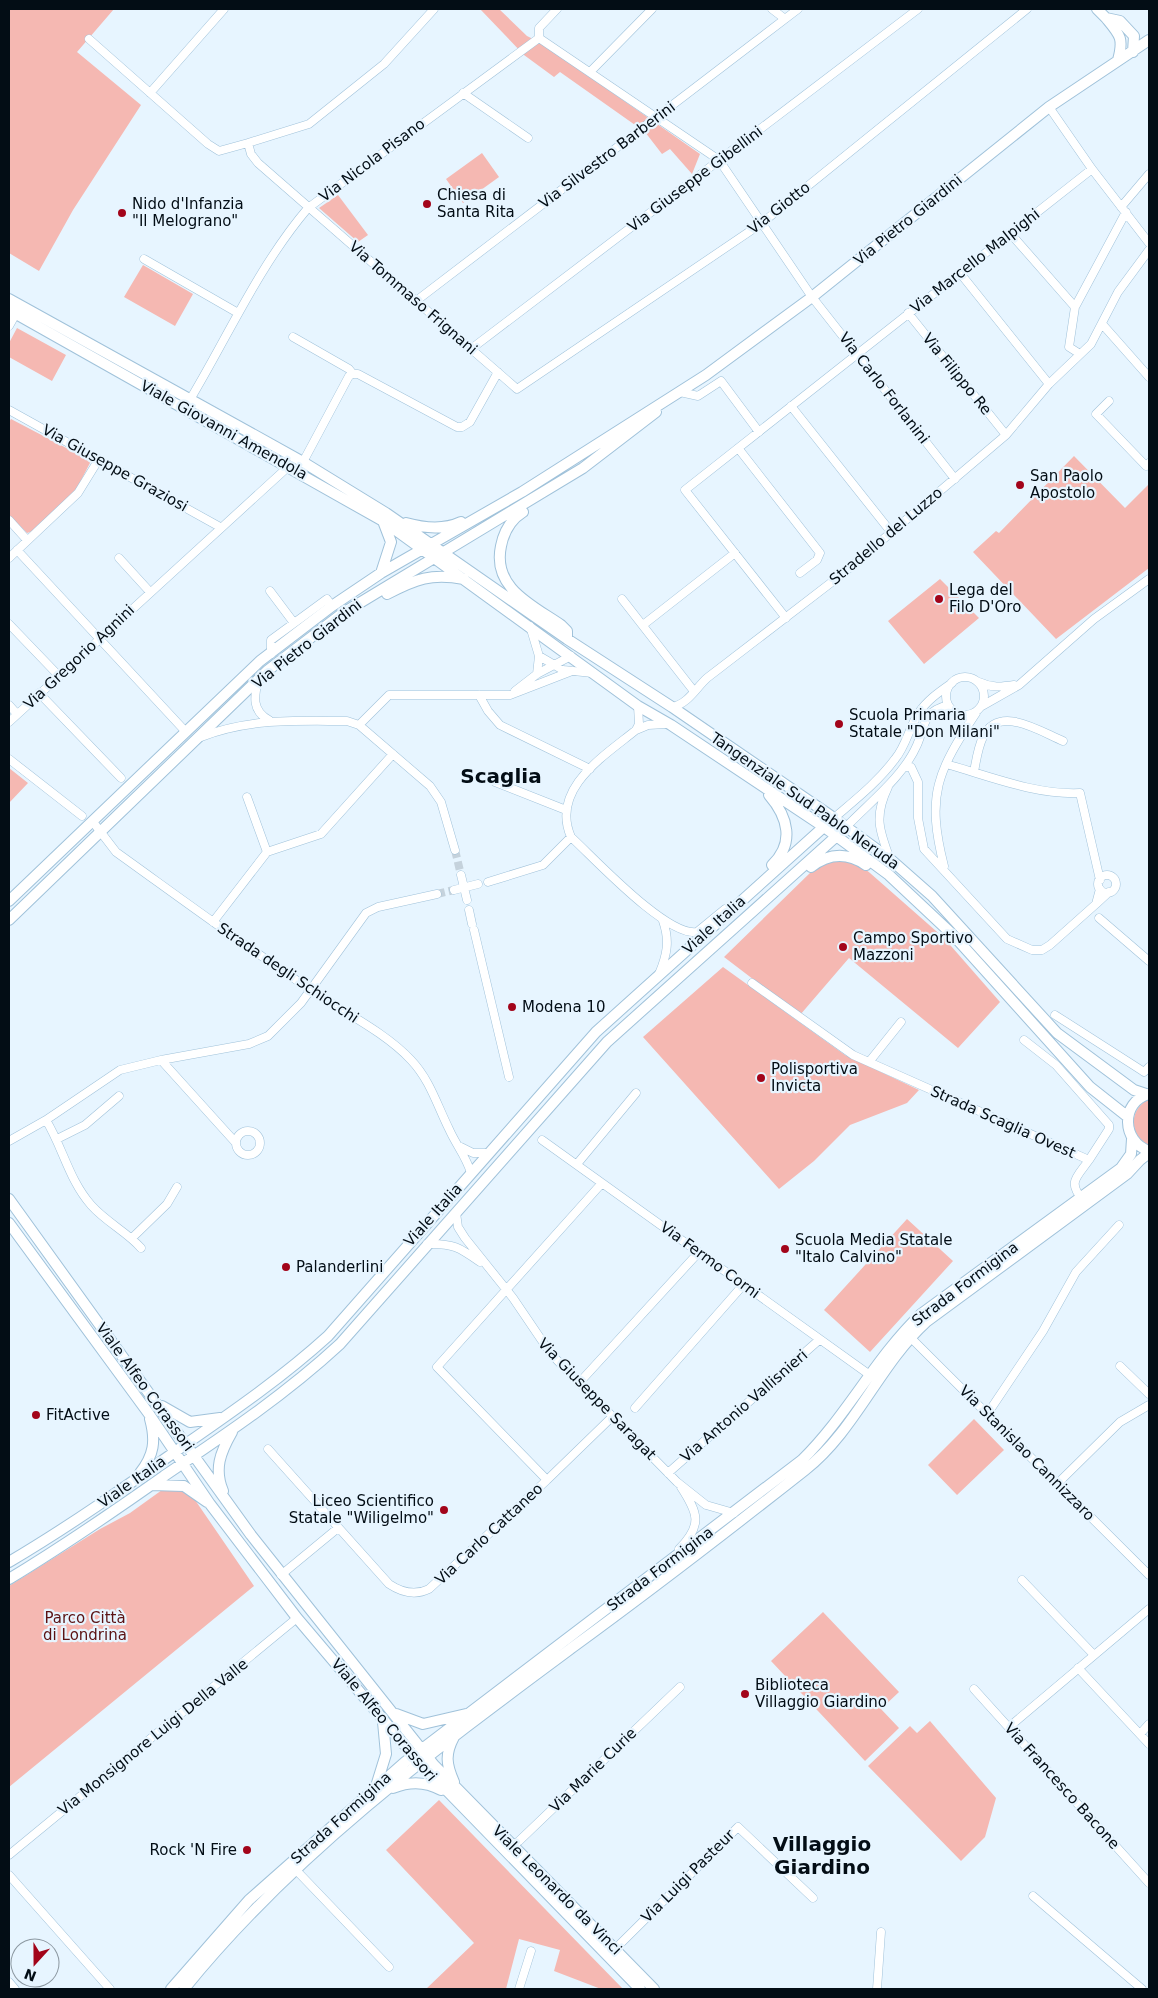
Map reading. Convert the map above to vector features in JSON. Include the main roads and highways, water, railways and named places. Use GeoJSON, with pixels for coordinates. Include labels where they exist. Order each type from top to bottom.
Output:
{"type":"FeatureCollection","features":[{"type":"Feature","properties":{"kind":"main road"},"geometry":{"type":"LineString","coordinates":[[1097,9],[1119,34],[1122,44],[1118,60]]}},
{"type":"Feature","properties":{"kind":"main road"},"geometry":{"type":"LineString","coordinates":[[1106,18],[1120,21],[1134,36],[1133,52]]}},
{"type":"Feature","properties":{"kind":"main road","name":"Via Pietro Giardini"},"geometry":{"type":"LineString","coordinates":[[9,920],[258,680],[343,613],[582,468],[645,422],[680,392],[812,297],[1049,107],[1149,40]]}},
{"type":"Feature","properties":{"kind":"main road"},"geometry":{"type":"LineString","coordinates":[[1122,44],[1133,52]]}},
{"type":"Feature","properties":{"kind":"main road","name":"Viale Giovanni Amendola"},"geometry":{"type":"LineString","coordinates":[[9,299],[15,310],[188,404],[303,462],[394,518],[428,546]]}},
{"type":"Feature","properties":{"kind":"main road","name":"Via Pietro Giardini"},"geometry":{"type":"LineString","coordinates":[[9,901],[260,661],[271,654],[329,602],[522,492],[630,422],[668,401]]}},
{"type":"Feature","properties":{"kind":"main road","name":"Viale Giovanni Amendola"},"geometry":{"type":"LineString","coordinates":[[188,404],[289,466],[428,546]]}},
{"type":"Feature","properties":{"kind":"main road"},"geometry":{"type":"LineString","coordinates":[[567,639],[567,631],[561,625],[510,588],[502,574],[499,554],[504,533],[513,519],[566,484],[582,468]]}},
{"type":"Feature","properties":{"kind":"main road"},"geometry":{"type":"LineString","coordinates":[[394,518],[421,527],[454,525],[475,516],[497,502],[522,492]]}},
{"type":"Feature","properties":{"kind":"main road"},"geometry":{"type":"LineString","coordinates":[[381,573],[391,542],[383,521]]}},
{"type":"Feature","properties":{"kind":"main road","name":"Tangenziale Sud Pablo Neruda"},"geometry":{"type":"LineString","coordinates":[[428,546],[672,707],[834,818],[890,859],[932,896],[1057,1033],[1134,1090],[1148,1094]]}},
{"type":"Feature","properties":{"kind":"main road","name":"Tangenziale Sud Pablo Neruda"},"geometry":{"type":"LineString","coordinates":[[440,555],[467,580],[638,706],[671,725],[824,827],[889,875],[954,936],[1090,1087],[1128,1117]]}},
{"type":"Feature","properties":{"kind":"main road"},"geometry":{"type":"LineString","coordinates":[[343,613],[426,576],[445,575],[467,580]]}},
{"type":"Feature","properties":{"kind":"main road"},"geometry":{"type":"LineString","coordinates":[[571,656],[581,655],[628,686],[650,693]]}},
{"type":"Feature","properties":{"kind":"main road"},"geometry":{"type":"LineString","coordinates":[[755,888],[758,879],[782,854],[787,836],[784,817],[780,809],[758,783]]}},
{"type":"Feature","properties":{"kind":"main road","name":"Viale Italia"},"geometry":{"type":"LineString","coordinates":[[9,1562],[57,1534],[186,1445],[300,1361],[328,1336],[596,1032],[834,818]]}},
{"type":"Feature","properties":{"kind":"main road"},"geometry":{"type":"LineString","coordinates":[[747,916],[846,827]]}},
{"type":"Feature","properties":{"kind":"main road"},"geometry":{"type":"LineString","coordinates":[[747,916],[777,897],[823,858],[837,855],[848,856],[889,875]]}},
{"type":"Feature","properties":{"kind":"main road","name":"Viale Italia"},"geometry":{"type":"LineString","coordinates":[[9,1579],[62,1547],[234,1429],[305,1376],[340,1344],[608,1042],[747,916]]}},
{"type":"Feature","properties":{"kind":"main road"},"geometry":{"type":"LineString","coordinates":[[1148,1094],[1131,1108],[1127,1125],[1132,1139],[1137,1145],[1149,1152]]}},
{"type":"Feature","properties":{"kind":"main road","name":"Strada Formigina"},"geometry":{"type":"LineString","coordinates":[[1083,1201],[1124,1164],[1131,1154],[1132,1139]]}},
{"type":"Feature","properties":{"kind":"main road","name":"Strada Formigina"},"geometry":{"type":"LineString","coordinates":[[184,1989],[244,1919],[296,1870],[386,1792],[420,1755],[456,1734],[638,1600],[779,1489],[874,1378],[921,1314],[1083,1201],[1127,1174],[1149,1152]]}},
{"type":"Feature","properties":{"kind":"main road","name":"Viale Alfeo Corassori"},"geometry":{"type":"LineString","coordinates":[[9,1199],[281,1576],[391,1712],[447,1793]]}},
{"type":"Feature","properties":{"kind":"main road","name":"Viale Alfeo Corassori"},"geometry":{"type":"LineString","coordinates":[[9,1223],[149,1414],[210,1504],[297,1618],[382,1719],[459,1791]]}},
{"type":"Feature","properties":{"kind":"main road"},"geometry":{"type":"LineString","coordinates":[[149,1394],[164,1408],[190,1422],[210,1421],[226,1416]]}},
{"type":"Feature","properties":{"kind":"main road"},"geometry":{"type":"LineString","coordinates":[[133,1482],[149,1461],[154,1447],[154,1435],[149,1414]]}},
{"type":"Feature","properties":{"kind":"main road"},"geometry":{"type":"LineString","coordinates":[[228,1504],[218,1472],[219,1461],[234,1429]]}},
{"type":"Feature","properties":{"kind":"main road"},"geometry":{"type":"LineString","coordinates":[[152,1485],[184,1486],[210,1504]]}},
{"type":"Feature","properties":{"kind":"main road","name":"Strada Formigina"},"geometry":{"type":"LineString","coordinates":[[171,1989],[243,1906],[372,1790],[420,1755],[467,1714],[666,1562],[734,1513],[779,1489]]}},
{"type":"Feature","properties":{"kind":"main road"},"geometry":{"type":"LineString","coordinates":[[265,1576],[281,1576]]}},
{"type":"Feature","properties":{"kind":"main road"},"geometry":{"type":"LineString","coordinates":[[391,1712],[423,1724],[467,1714]]}},
{"type":"Feature","properties":{"kind":"main road"},"geometry":{"type":"LineString","coordinates":[[372,1790],[382,1774],[386,1754],[382,1719]]}},
{"type":"Feature","properties":{"kind":"main road"},"geometry":{"type":"LineString","coordinates":[[456,1734],[449,1748],[446,1760],[459,1791]]}},
{"type":"Feature","properties":{"kind":"main road"},"geometry":{"type":"LineString","coordinates":[[386,1792],[403,1784],[418,1782],[434,1785],[447,1793]]}},
{"type":"Feature","properties":{"kind":"main road","name":"Viale Leonardo da Vinci"},"geometry":{"type":"LineString","coordinates":[[459,1791],[509,1848],[611,1952],[654,1989]]}},
{"type":"Feature","properties":{"kind":"main road","name":"Viale Leonardo da Vinci"},"geometry":{"type":"LineString","coordinates":[[447,1793],[509,1848]]}},
{"type":"Feature","properties":{"kind":"main road","name":"Viale Leonardo da Vinci"},"geometry":{"type":"LineString","coordinates":[[611,1952],[640,1989]]}},
{"type":"Feature","properties":{"kind":"tunnel"},"geometry":{"type":"LineString","coordinates":[[455,850],[461,875]]}},
{"type":"Feature","properties":{"kind":"tunnel"},"geometry":{"type":"LineString","coordinates":[[437,894],[454,890]]}},
{"type":"Feature","properties":{"kind":"place","name":"Chiesa di Santa Rita"},"geometry":{"type":"Point","coordinates":[427,204]}},
{"type":"Feature","properties":{"kind":"place","name":"Nido d'Infanzia \"Il Melograno\""},"geometry":{"type":"Point","coordinates":[122,213]}},
{"type":"Feature","properties":{"kind":"place","name":"San Paolo Apostolo"},"geometry":{"type":"Point","coordinates":[1020,485]}},
{"type":"Feature","properties":{"kind":"place","name":"Lega del Filo D'Oro"},"geometry":{"type":"Point","coordinates":[939,599]}},
{"type":"Feature","properties":{"kind":"place","name":"Scuola Primaria Statale \"Don Milani\""},"geometry":{"type":"Point","coordinates":[839,724]}},
{"type":"Feature","properties":{"kind":"place","name":"Campo Sportivo Mazzoni"},"geometry":{"type":"Point","coordinates":[843,947]}},
{"type":"Feature","properties":{"kind":"place","name":"Modena 10"},"geometry":{"type":"Point","coordinates":[512,1007]}},
{"type":"Feature","properties":{"kind":"place","name":"Polisportiva Invicta"},"geometry":{"type":"Point","coordinates":[761,1078]}},
{"type":"Feature","properties":{"kind":"place","name":"Scuola Media Statale \"Italo Calvino\""},"geometry":{"type":"Point","coordinates":[785,1249]}},
{"type":"Feature","properties":{"kind":"place","name":"Palanderlini"},"geometry":{"type":"Point","coordinates":[286,1267]}},
{"type":"Feature","properties":{"kind":"place","name":"FitActive"},"geometry":{"type":"Point","coordinates":[36,1415]}},
{"type":"Feature","properties":{"kind":"place","name":"Liceo Scientifico Statale \"Wiligelmo\""},"geometry":{"type":"Point","coordinates":[444,1510]}},
{"type":"Feature","properties":{"kind":"place","name":"Biblioteca Villaggio Giardino"},"geometry":{"type":"Point","coordinates":[745,1694]}},
{"type":"Feature","properties":{"kind":"place","name":"Rock 'N Fire"},"geometry":{"type":"Point","coordinates":[247,1850]}},
{"type":"Feature","properties":{"kind":"district","name":"Scaglia"},"geometry":{"type":"Point","coordinates":[501,776]}},
{"type":"Feature","properties":{"kind":"district","name":"Villaggio Giardino"},"geometry":{"type":"Point","coordinates":[822,1856]}},
{"type":"Feature","properties":{"kind":"park label","name":"Parco Città di Londrina"},"geometry":{"type":"Point","coordinates":[85,1626]}}]}
